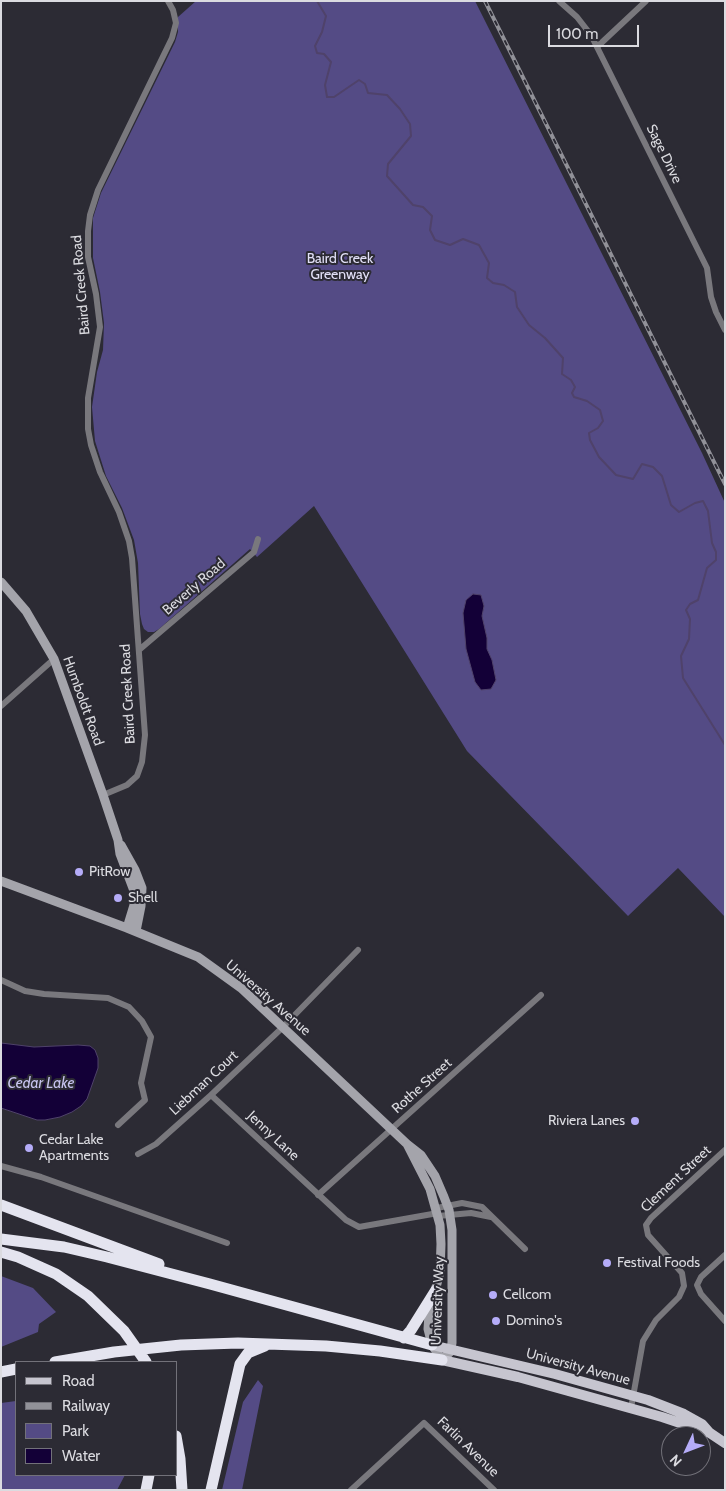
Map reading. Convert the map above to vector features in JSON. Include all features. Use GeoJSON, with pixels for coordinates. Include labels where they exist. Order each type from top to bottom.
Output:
{"type":"FeatureCollection","features":[{"type":"Feature","properties":{"kind":"highway"},"geometry":{"type":"LineString","coordinates":[[1,1205],[210,1284]]}},
{"type":"Feature","properties":{"kind":"highway"},"geometry":{"type":"LineString","coordinates":[[1,1239],[64,1247],[210,1284],[432,1345]]}},
{"type":"Feature","properties":{"kind":"highway"},"geometry":{"type":"LineString","coordinates":[[1,1252],[18,1257],[56,1274],[88,1296],[124,1331],[145,1361]]}},
{"type":"Feature","properties":{"kind":"highway"},"geometry":{"type":"LineString","coordinates":[[404,1338],[436,1290]]}},
{"type":"Feature","properties":{"kind":"highway"},"geometry":{"type":"LineString","coordinates":[[61,1361],[114,1352],[181,1345],[224,1343],[348,1348],[442,1360]]}},
{"type":"Feature","properties":{"kind":"highway"},"geometry":{"type":"LineString","coordinates":[[211,1490],[240,1364],[243,1358],[250,1352],[271,1344]]}},
{"type":"Feature","properties":{"kind":"highway"},"geometry":{"type":"LineString","coordinates":[[1,1373],[15,1369]]}},
{"type":"Feature","properties":{"kind":"highway"},"geometry":{"type":"LineString","coordinates":[[1,1373],[15,1375]]}},
{"type":"Feature","properties":{"kind":"highway"},"geometry":{"type":"LineString","coordinates":[[178,1449],[182,1490]]}},
{"type":"Feature","properties":{"kind":"highway"},"geometry":{"type":"LineString","coordinates":[[146,1490],[149,1476]]}},
{"type":"Feature","properties":{"kind":"main road","name":"Humboldt Road"},"geometry":{"type":"LineString","coordinates":[[1,582],[26,611],[54,659],[103,795],[118,841],[120,854],[134,891],[131,930]]}},
{"type":"Feature","properties":{"kind":"main road","name":"University Avenue"},"geometry":{"type":"LineString","coordinates":[[1,881],[198,957],[241,988],[407,1144]]}},
{"type":"Feature","properties":{"kind":"main road","name":"University Way"},"geometry":{"type":"LineString","coordinates":[[407,1144],[427,1162],[440,1185],[450,1215],[454,1248],[453,1339],[449,1355],[442,1360],[432,1345],[428,1334],[428,1320],[440,1272],[441,1253],[438,1212],[428,1184],[407,1144]]}},
{"type":"Feature","properties":{"kind":"main road","name":"University Avenue"},"geometry":{"type":"LineString","coordinates":[[432,1345],[555,1374],[633,1396],[680,1412],[704,1426]]}},
{"type":"Feature","properties":{"kind":"main road","name":"University Avenue"},"geometry":{"type":"LineString","coordinates":[[442,1360],[518,1377],[631,1408],[688,1426]]}},
{"type":"Feature","properties":{"kind":"main road","name":"University Avenue"},"geometry":{"type":"LineString","coordinates":[[711,1434],[725,1443]]}},
{"type":"Feature","properties":{"kind":"street","name":"Baird Creek Road"},"geometry":{"type":"LineString","coordinates":[[103,795],[132,781],[142,762],[145,735],[132,558],[129,541],[119,512],[100,472],[91,446],[88,429],[88,398],[100,328],[96,294],[88,257],[88,231],[90,215],[98,190],[172,38],[176,23],[173,10],[168,1]]}},
{"type":"Feature","properties":{"kind":"street","name":"Sage Drive"},"geometry":{"type":"LineString","coordinates":[[559,1],[585,25],[597,47],[707,268],[711,297],[725,330]]}},
{"type":"Feature","properties":{"kind":"street"},"geometry":{"type":"LineString","coordinates":[[597,47],[646,1]]}},
{"type":"Feature","properties":{"kind":"street","name":"Beverly Road"},"geometry":{"type":"LineString","coordinates":[[139,650],[254,552],[258,539]]}},
{"type":"Feature","properties":{"kind":"street"},"geometry":{"type":"LineString","coordinates":[[1,706],[54,659]]}},
{"type":"Feature","properties":{"kind":"street","name":"Liebman Court"},"geometry":{"type":"LineString","coordinates":[[138,1154],[156,1144],[284,1027],[358,950]]}},
{"type":"Feature","properties":{"kind":"street"},"geometry":{"type":"LineString","coordinates":[[1,980],[24,991],[108,998],[129,1007],[142,1021],[151,1037],[141,1083],[145,1100],[118,1125]]}},
{"type":"Feature","properties":{"kind":"street","name":"Rothe Street"},"geometry":{"type":"LineString","coordinates":[[318,1195],[541,995]]}},
{"type":"Feature","properties":{"kind":"street","name":"Jenny Lane"},"geometry":{"type":"LineString","coordinates":[[210,1095],[338,1215],[359,1227],[438,1212]]}},
{"type":"Feature","properties":{"kind":"street","name":"Clement Street"},"geometry":{"type":"LineString","coordinates":[[631,1408],[643,1341],[656,1320],[679,1297],[684,1286],[684,1278],[681,1272],[647,1234],[647,1223],[725,1150]]}},
{"type":"Feature","properties":{"kind":"street"},"geometry":{"type":"LineString","coordinates":[[1,1166],[41,1177],[228,1242]]}},
{"type":"Feature","properties":{"kind":"street"},"geometry":{"type":"LineString","coordinates":[[438,1212],[448,1205],[460,1203],[476,1205],[485,1209],[525,1250]]}},
{"type":"Feature","properties":{"kind":"street"},"geometry":{"type":"LineString","coordinates":[[438,1212],[450,1215],[474,1213],[492,1217]]}},
{"type":"Feature","properties":{"kind":"street"},"geometry":{"type":"LineString","coordinates":[[725,1255],[700,1277],[697,1285],[700,1294],[725,1320]]}},
{"type":"Feature","properties":{"kind":"street","name":"Farlin Avenue"},"geometry":{"type":"LineString","coordinates":[[351,1490],[424,1423],[494,1490]]}},
{"type":"Feature","properties":{"kind":"green space","name":"Baird Creek Greenway"},"geometry":{"type":"Polygon","coordinates":[[[196,1],[475,1],[702,453],[725,503],[725,917],[678,868],[628,916],[467,751],[314,506],[257,557],[250,549],[159,629],[154,632],[148,632],[144,629],[140,614],[138,563],[134,540],[122,508],[106,476],[95,441],[92,407],[97,372],[103,350],[104,323],[93,258],[93,218],[101,193],[175,42],[178,32],[178,17],[196,1]]]}},
{"type":"Feature","properties":{"kind":"green space"},"geometry":{"type":"Polygon","coordinates":[[[1,1276],[33,1288],[56,1312],[39,1324],[38,1332],[1,1347],[1,1276]]]}},
{"type":"Feature","properties":{"kind":"green space"},"geometry":{"type":"Polygon","coordinates":[[[258,1380],[263,1386],[242,1490],[222,1490],[243,1402],[258,1380]]]}},
{"type":"Feature","properties":{"kind":"green space"},"geometry":{"type":"Polygon","coordinates":[[[15,1401],[15,1476],[124,1476],[117,1490],[1,1490],[1,1403],[15,1401]]]}},
{"type":"Feature","properties":{"kind":"water"},"geometry":{"type":"Polygon","coordinates":[[[473,594],[481,595],[484,606],[482,616],[487,638],[487,649],[492,660],[496,680],[491,689],[481,690],[475,682],[466,649],[463,613],[466,600],[473,594]]]}},
{"type":"Feature","properties":{"kind":"water","name":"Cedar Lake"},"geometry":{"type":"Polygon","coordinates":[[[1,1043],[34,1047],[90,1046],[95,1050],[98,1058],[98,1068],[87,1099],[72,1112],[45,1120],[37,1120],[1,1108],[1,1043]]]}},
{"type":"Feature","properties":{"kind":"waterway"},"geometry":{"type":"LineString","coordinates":[[317,1],[326,16],[322,32],[315,46],[317,53],[324,54],[331,62],[325,85],[327,97],[334,97],[359,80],[365,84],[368,93],[387,95],[400,109],[410,124],[411,136],[388,164],[387,176],[413,205],[423,207],[432,216],[430,230],[435,240],[450,245],[463,239],[479,245],[489,263],[487,278],[493,283],[504,285],[515,292],[517,307],[529,325],[545,338],[563,358],[562,374],[571,380],[575,387],[572,393],[574,397],[587,401],[600,410],[603,421],[598,428],[589,433],[590,440],[599,457],[616,475],[633,479],[642,464],[653,467],[662,476],[671,505],[679,512],[695,503],[703,501],[708,511],[716,560],[707,568],[698,600],[690,604],[686,610],[690,619],[689,639],[681,656],[683,678],[725,745]]}},
{"type":"Feature","properties":{"kind":"railway"},"geometry":{"type":"LineString","coordinates":[[485,1],[725,484]]}},
{"type":"Feature","properties":{"kind":"place","name":"PitRow"},"geometry":{"type":"Point","coordinates":[79,872]}},
{"type":"Feature","properties":{"kind":"place","name":"Shell"},"geometry":{"type":"Point","coordinates":[118,898]}},
{"type":"Feature","properties":{"kind":"place","name":"Riviera Lanes"},"geometry":{"type":"Point","coordinates":[635,1121]}},
{"type":"Feature","properties":{"kind":"place","name":"Cedar Lake Apartments"},"geometry":{"type":"Point","coordinates":[29,1148]}},
{"type":"Feature","properties":{"kind":"place","name":"Festival Foods"},"geometry":{"type":"Point","coordinates":[607,1263]}},
{"type":"Feature","properties":{"kind":"place","name":"Cellcom"},"geometry":{"type":"Point","coordinates":[493,1295]}},
{"type":"Feature","properties":{"kind":"place","name":"Domino's"},"geometry":{"type":"Point","coordinates":[496,1321]}}]}
